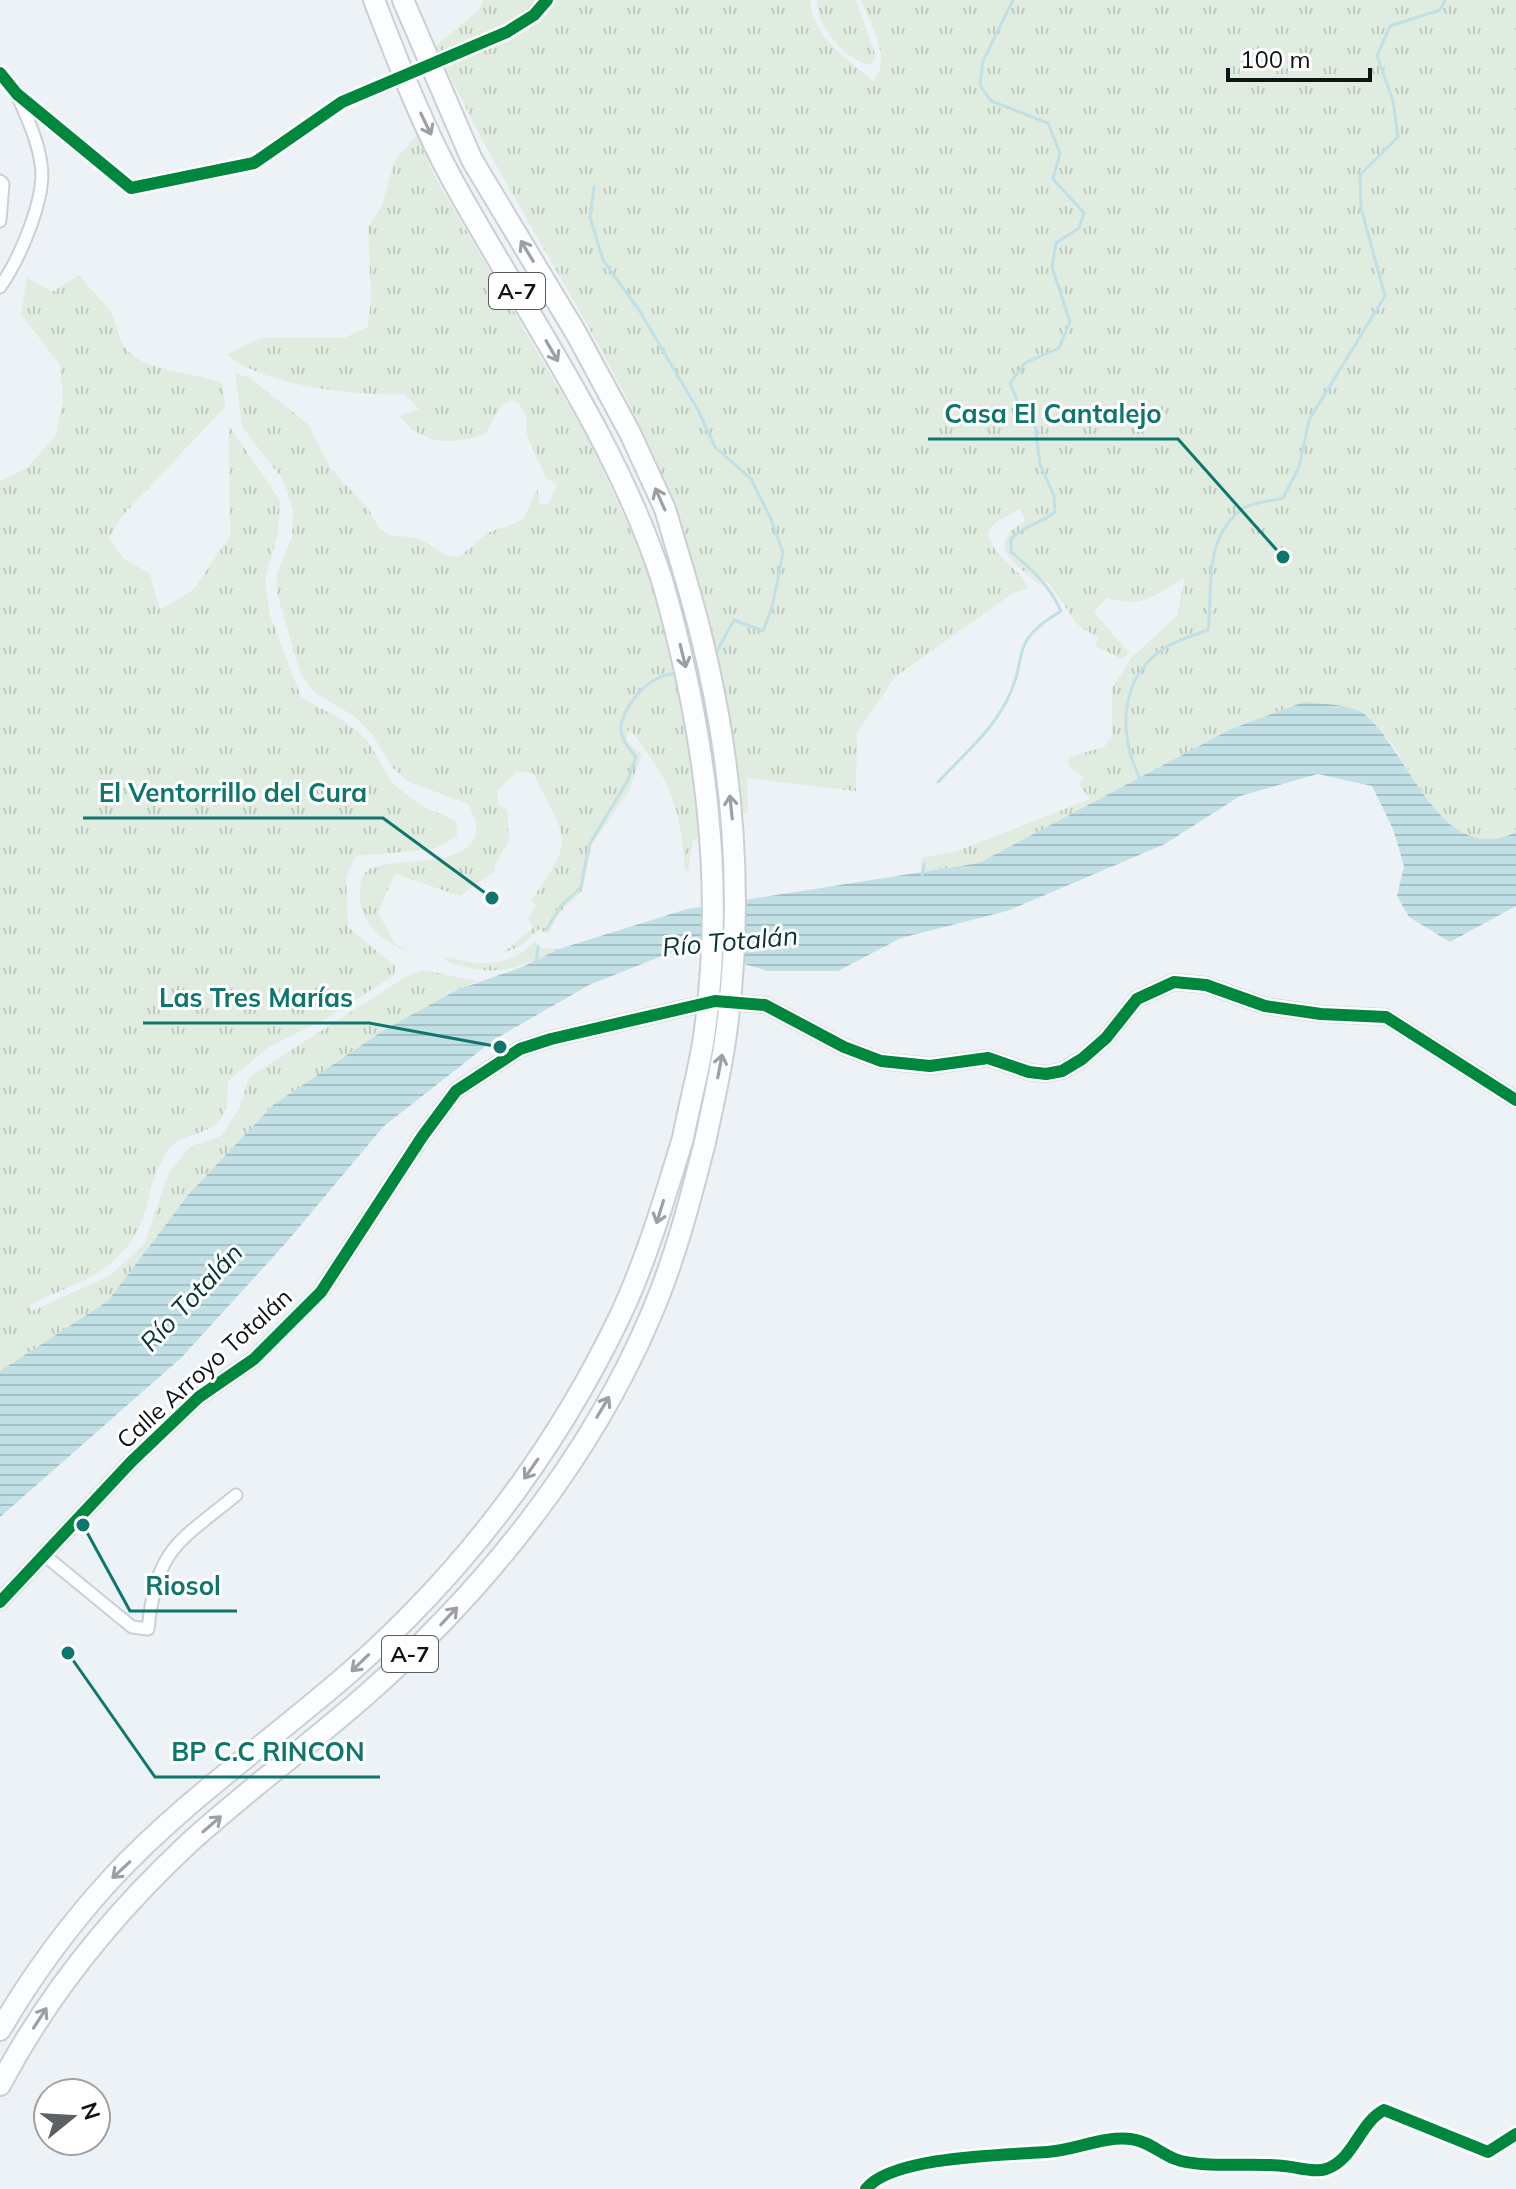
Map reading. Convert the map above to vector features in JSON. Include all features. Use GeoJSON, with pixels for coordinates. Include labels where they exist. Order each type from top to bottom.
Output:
{"type":"FeatureCollection","features":[{"type":"Feature","properties":{"kind":"highway","name":"A-7"},"geometry":{"type":"LineString","coordinates":[[0,2030],[24,1988],[111,1879],[210,1789],[350,1672],[428,1597],[489,1529],[557,1431],[622,1312],[656,1226],[683,1138],[703,1042],[711,953],[712,847],[701,747],[685,662],[662,580],[641,518],[607,445],[453,182],[405,81],[374,0]]}},
{"type":"Feature","properties":{"kind":"highway","name":"A-7"},"geometry":{"type":"LineString","coordinates":[[0,2085],[52,2000],[135,1897],[191,1842],[367,1694],[447,1618],[517,1536],[574,1456],[616,1385],[651,1316],[683,1229],[705,1142],[725,1041],[733,953],[736,851],[725,749],[709,656],[665,509],[630,433],[576,333],[472,160],[403,0]]}},
{"type":"Feature","properties":{"kind":"street"},"geometry":{"type":"LineString","coordinates":[[0,73],[17,94],[131,188],[254,163],[342,102],[507,32],[534,15],[547,0]]}},
{"type":"Feature","properties":{"kind":"street"},"geometry":{"type":"LineString","coordinates":[[0,287],[4,272],[36,207],[42,167],[17,94]]}},
{"type":"Feature","properties":{"kind":"street"},"geometry":{"type":"LineString","coordinates":[[0,181],[3,184],[0,221]]}},
{"type":"Feature","properties":{"kind":"street","name":"Calle Arroyo Totalán"},"geometry":{"type":"LineString","coordinates":[[0,1602],[43,1554],[199,1397],[254,1359],[321,1292],[442,1109],[475,1076],[520,1049],[715,1001],[765,1005],[794,1017],[844,1047],[881,1061],[930,1066],[988,1058],[1029,1072],[1062,1071],[1106,1038],[1137,999],[1174,982],[1206,985],[1265,1006],[1321,1014],[1386,1017],[1516,1100]]}},
{"type":"Feature","properties":{"kind":"street"},"geometry":{"type":"LineString","coordinates":[[43,1554],[132,1627],[148,1629],[153,1583],[166,1556],[236,1495]]}},
{"type":"Feature","properties":{"kind":"street"},"geometry":{"type":"LineString","coordinates":[[866,2189],[877,2179],[913,2167],[1024,2151],[1048,2152],[1106,2139],[1133,2139],[1175,2159],[1192,2163],[1262,2163],[1324,2170],[1341,2160],[1370,2117],[1384,2110],[1488,2152],[1516,2134]]}},
{"type":"Feature","properties":{"kind":"green space"},"geometry":{"type":"Polygon","coordinates":[[[483,0],[543,0],[467,55],[527,26],[557,0],[810,0],[812,13],[824,36],[873,81],[879,72],[880,52],[861,0],[1516,0],[1516,832],[1496,839],[1479,839],[1463,833],[1437,811],[1393,744],[1382,734],[1304,702],[1231,729],[979,863],[921,872],[922,858],[957,851],[1090,799],[1079,784],[1084,778],[1068,765],[1069,757],[1104,747],[1112,736],[1112,688],[1132,657],[1177,616],[1185,577],[1140,601],[1107,598],[1094,612],[1129,653],[1122,659],[1095,646],[1098,638],[1078,625],[1048,582],[1038,584],[1007,553],[1006,538],[1025,521],[1020,509],[996,522],[988,532],[1000,556],[1019,573],[1028,588],[1013,593],[895,677],[857,733],[856,791],[747,778],[748,812],[693,840],[688,871],[685,871],[680,828],[671,794],[654,763],[629,729],[626,740],[642,755],[629,791],[592,844],[582,891],[560,912],[548,934],[539,929],[520,946],[501,954],[533,928],[528,918],[536,905],[531,901],[556,863],[562,838],[554,813],[533,773],[516,772],[498,790],[498,804],[507,810],[509,841],[494,866],[496,870],[460,896],[395,874],[378,912],[394,943],[413,953],[392,944],[375,932],[361,904],[361,883],[366,872],[380,866],[440,858],[459,852],[472,842],[476,827],[468,804],[407,781],[392,767],[372,734],[354,716],[315,693],[300,673],[277,593],[277,573],[292,537],[293,511],[283,480],[242,427],[235,373],[250,378],[308,424],[331,469],[367,507],[379,528],[390,535],[418,538],[446,555],[459,557],[487,533],[523,520],[537,488],[540,504],[548,505],[557,485],[546,478],[527,436],[526,416],[520,405],[512,400],[502,405],[485,434],[461,440],[438,440],[418,433],[399,416],[419,409],[405,394],[312,387],[264,374],[227,355],[260,338],[344,338],[368,327],[371,299],[368,227],[381,208],[395,160],[417,135],[436,179],[589,440],[654,582],[694,570],[674,503],[645,436],[587,324],[493,159],[436,46],[480,9],[483,0]]]}},
{"type":"Feature","properties":{"kind":"green space"},"geometry":{"type":"Polygon","coordinates":[[[817,0],[856,0],[876,57],[871,65],[851,57],[834,41],[821,21],[817,0]]]}},
{"type":"Feature","properties":{"kind":"green space"},"geometry":{"type":"Polygon","coordinates":[[[79,275],[108,308],[121,341],[129,352],[150,364],[223,384],[225,407],[122,516],[109,538],[123,558],[150,574],[160,610],[194,589],[230,536],[229,426],[280,500],[278,532],[265,580],[270,615],[301,697],[344,721],[367,740],[392,783],[420,805],[456,821],[457,836],[434,849],[356,856],[346,877],[348,927],[395,966],[394,975],[330,1016],[269,1047],[228,1081],[227,1102],[218,1122],[178,1141],[164,1157],[138,1229],[128,1246],[101,1270],[29,1305],[32,1311],[111,1275],[144,1244],[169,1172],[191,1146],[221,1136],[239,1109],[249,1077],[409,975],[424,970],[477,981],[384,1030],[273,1105],[188,1195],[108,1301],[0,1371],[0,481],[28,467],[56,435],[63,400],[60,365],[21,314],[27,278],[52,292],[79,275]]]}},
{"type":"Feature","properties":{"kind":"green space"},"geometry":{"type":"Polygon","coordinates":[[[535,941],[543,948],[559,949],[503,970],[476,969],[444,960],[449,957],[484,963],[505,960],[535,941]]]}},
{"type":"Feature","properties":{"kind":"water","name":"Río Totalán"},"geometry":{"type":"Polygon","coordinates":[[[1304,702],[1344,706],[1364,714],[1381,731],[1428,801],[1446,821],[1466,834],[1489,839],[1516,832],[1516,906],[1450,942],[1409,917],[1397,896],[1404,866],[1393,829],[1372,786],[1318,774],[1240,796],[1165,844],[1007,911],[901,938],[838,971],[768,971],[685,947],[589,985],[495,1039],[384,1126],[284,1245],[181,1358],[0,1517],[0,1371],[108,1301],[188,1195],[273,1105],[384,1030],[457,990],[522,967],[559,949],[687,909],[979,863],[1231,729],[1304,702]]]}},
{"type":"Feature","properties":{"kind":"waterway"},"geometry":{"type":"LineString","coordinates":[[938,782],[999,714],[1013,686],[1022,652],[1032,633],[1061,611],[1040,578],[1011,552],[1011,539],[1016,534],[1055,512],[1054,496],[1040,464],[1035,426],[1019,405],[1010,383],[1025,363],[1059,348],[1070,322],[1052,267],[1056,243],[1079,228],[1084,213],[1053,179],[1060,153],[1048,123],[991,101],[980,85],[983,61],[1013,0]]}},
{"type":"Feature","properties":{"kind":"waterway"},"geometry":{"type":"LineString","coordinates":[[1142,782],[1128,745],[1126,726],[1131,690],[1139,673],[1168,646],[1208,630],[1212,566],[1220,536],[1240,510],[1283,498],[1299,467],[1309,420],[1385,296],[1361,208],[1360,175],[1398,137],[1393,101],[1377,56],[1390,26],[1440,10],[1445,0]]}},
{"type":"Feature","properties":{"kind":"waterway"},"geometry":{"type":"LineString","coordinates":[[594,187],[590,217],[603,260],[639,310],[698,410],[715,447],[751,479],[771,519],[783,553],[772,607],[763,631],[734,620],[713,658]]}},
{"type":"Feature","properties":{"kind":"waterway"},"geometry":{"type":"LineString","coordinates":[[546,930],[560,907],[581,887],[589,845],[628,780],[636,757],[621,732],[627,709],[650,683],[669,674],[678,674]]}},
{"type":"Feature","properties":{"kind":"waterway"},"geometry":{"type":"LineString","coordinates":[[922,876],[924,864]]}},
{"type":"Feature","properties":{"kind":"waterway"},"geometry":{"type":"LineString","coordinates":[[536,963],[538,947]]}},
{"type":"Feature","properties":{"kind":"cycle path"},"geometry":{"type":"LineString","coordinates":[[0,73],[17,94],[131,188],[254,163],[342,102],[507,32],[534,15],[547,0]]}},
{"type":"Feature","properties":{"kind":"cycle path"},"geometry":{"type":"LineString","coordinates":[[0,1602],[131,1462],[199,1397],[254,1359],[321,1292],[422,1137],[456,1091],[520,1049],[715,1001],[765,1005],[844,1047],[881,1061],[930,1066],[988,1058],[1029,1072],[1046,1074],[1062,1071],[1082,1059],[1106,1038],[1137,999],[1174,982],[1206,985],[1265,1006],[1321,1014],[1386,1017],[1516,1100]]}},
{"type":"Feature","properties":{"kind":"cycle path"},"geometry":{"type":"LineString","coordinates":[[866,2189],[880,2178],[924,2164],[979,2156],[1058,2151],[1120,2139],[1143,2142],[1186,2162],[1322,2170],[1343,2158],[1368,2123],[1384,2110],[1488,2152],[1516,2134]]}},
{"type":"Feature","properties":{"kind":"place","name":"Casa El Cantalejo"},"geometry":{"type":"Point","coordinates":[1283,557]}},
{"type":"Feature","properties":{"kind":"place","name":"El Ventorrillo del Cura"},"geometry":{"type":"Point","coordinates":[492,898]}},
{"type":"Feature","properties":{"kind":"place","name":"Las Tres Marías"},"geometry":{"type":"Point","coordinates":[500,1047]}},
{"type":"Feature","properties":{"kind":"place","name":"Riosol"},"geometry":{"type":"Point","coordinates":[83,1525]}},
{"type":"Feature","properties":{"kind":"place","name":"BP C.C RINCON"},"geometry":{"type":"Point","coordinates":[68,1653]}}]}
